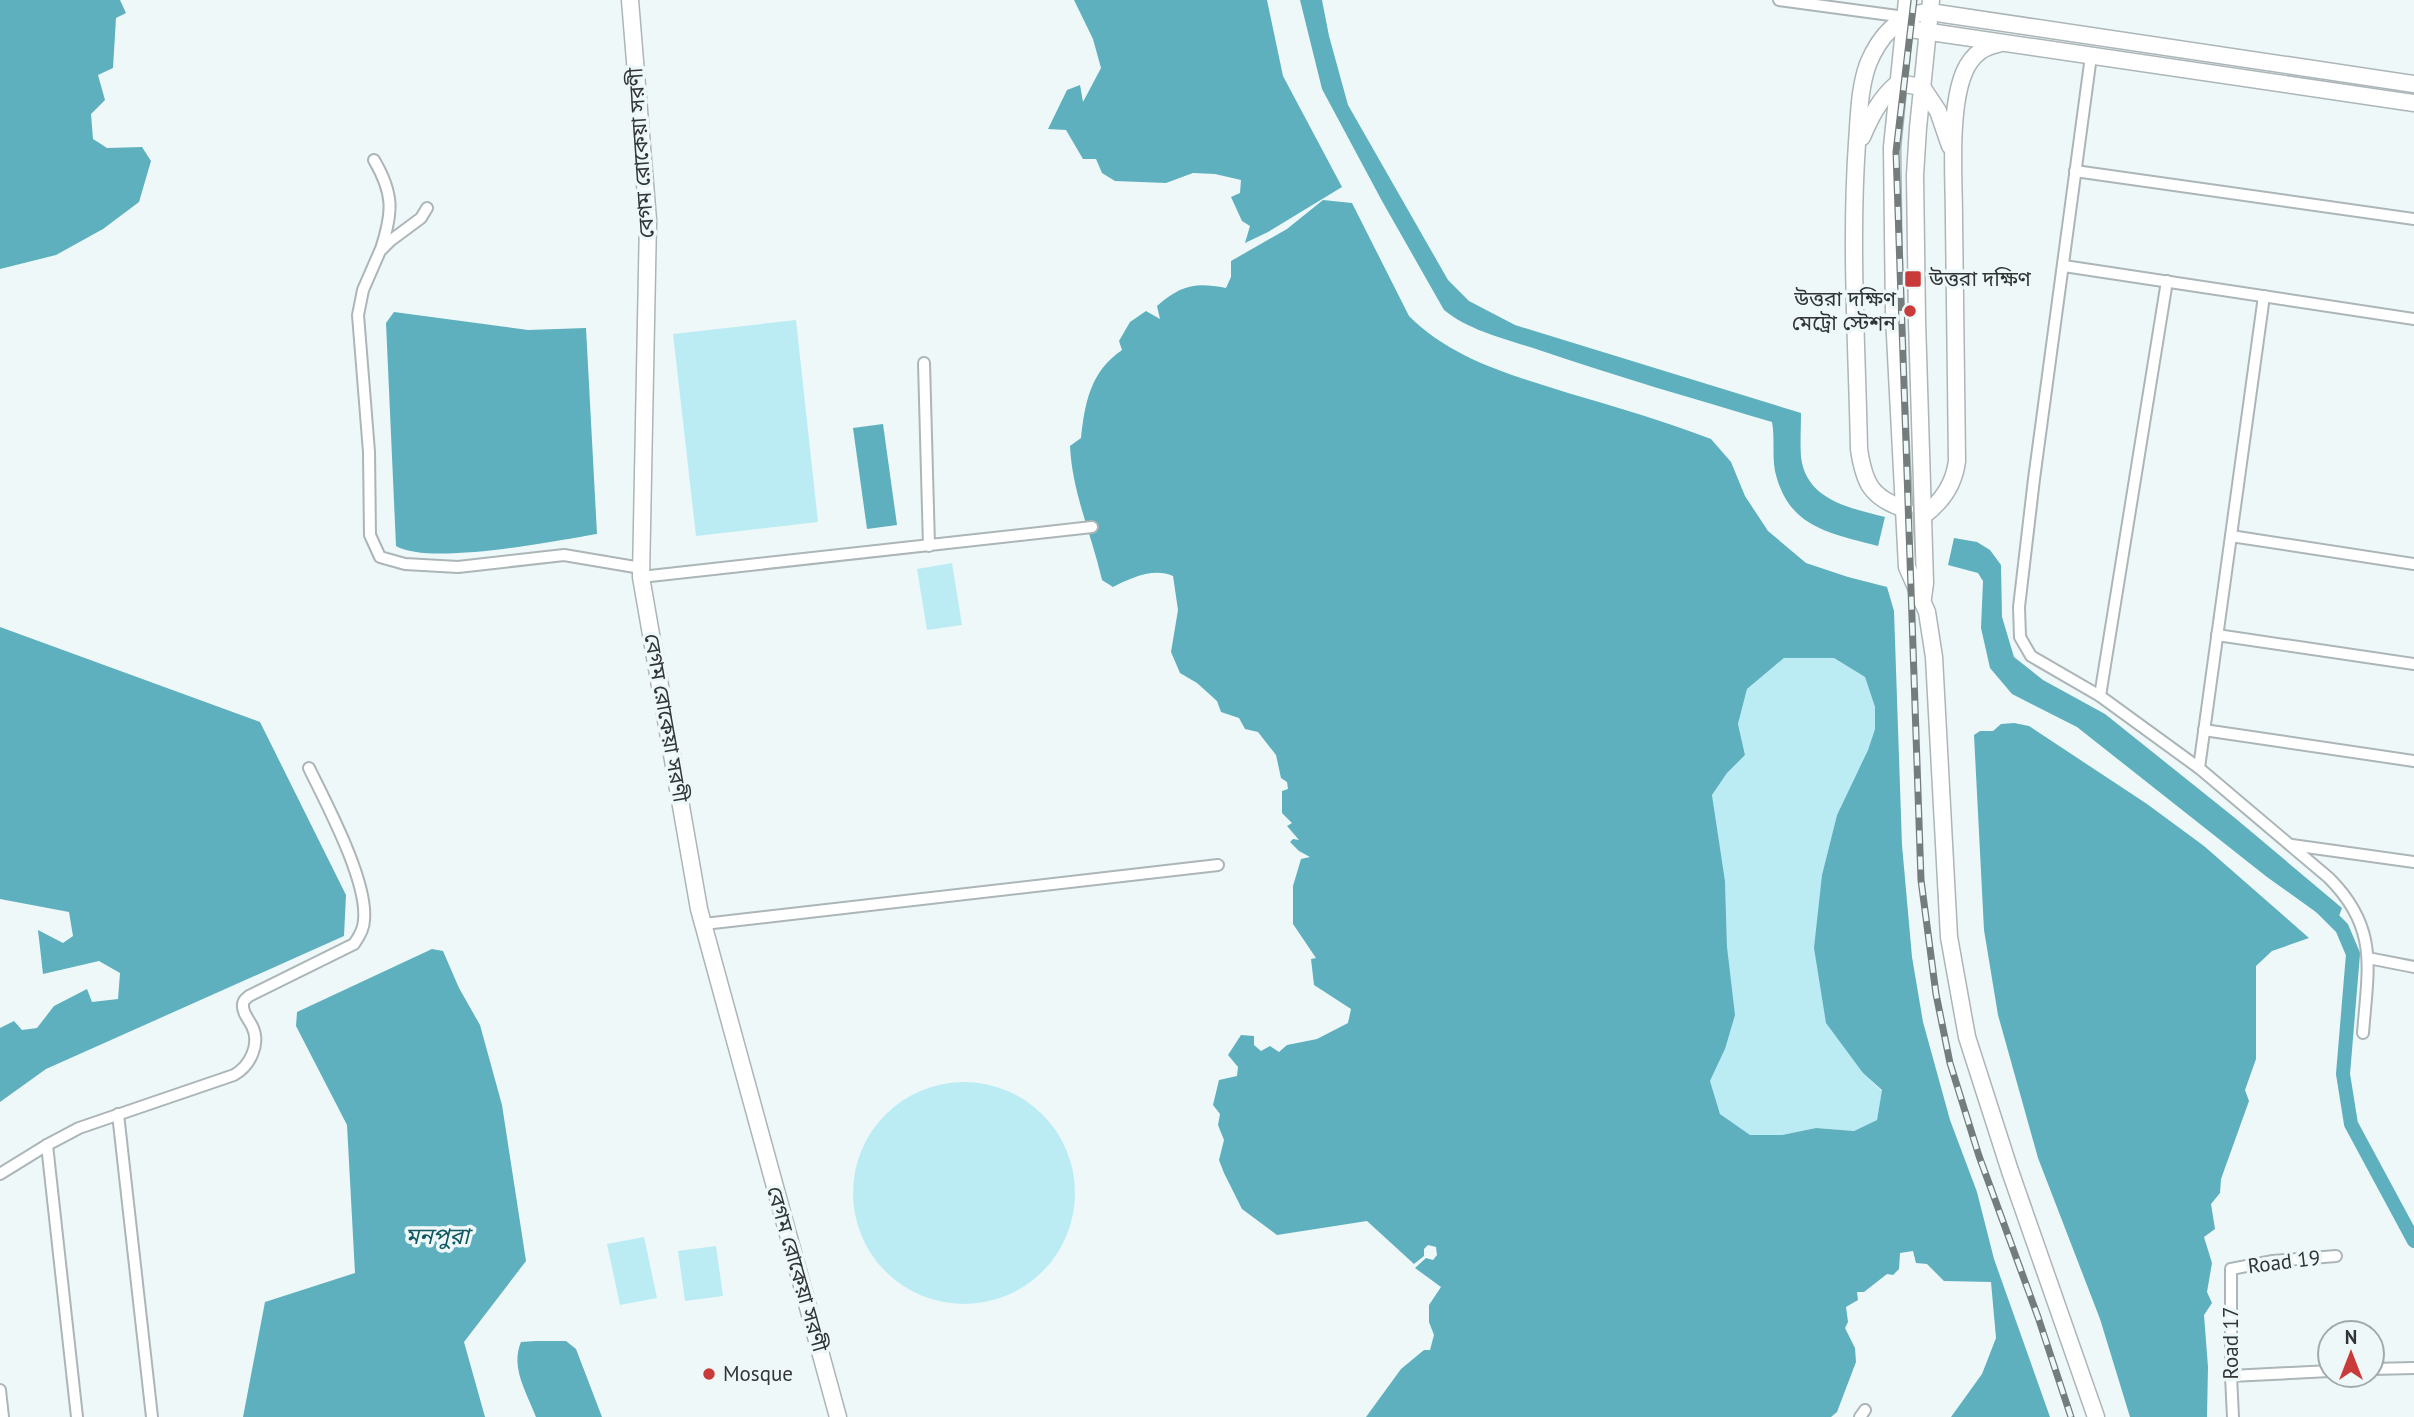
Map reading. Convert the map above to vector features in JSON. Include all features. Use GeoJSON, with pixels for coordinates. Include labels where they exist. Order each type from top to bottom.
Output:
{"type":"FeatureCollection","features":[{"type":"Feature","properties":{"kind":"street","name":"বেগম রোকেয়া সরণী"},"geometry":{"type":"LineString","coordinates":[[630,0],[648,220],[641,573],[699,909],[838,1417]]}},
{"type":"Feature","properties":{"kind":"street"},"geometry":{"type":"LineString","coordinates":[[1779,0],[2000,43],[2414,103]]}},
{"type":"Feature","properties":{"kind":"street"},"geometry":{"type":"LineString","coordinates":[[1907,0],[1891,186],[1894,316],[1907,567],[1923,598],[1934,657],[1949,937],[1967,1037],[2006,1160],[2096,1417]]}},
{"type":"Feature","properties":{"kind":"street"},"geometry":{"type":"LineString","coordinates":[[1923,598],[1925,583],[1915,188],[1930,6]]}},
{"type":"Feature","properties":{"kind":"street"},"geometry":{"type":"LineString","coordinates":[[1905,509],[1874,493],[1861,465],[1859,449],[1856,157],[1860,102],[1868,65],[1883,38],[1894,26],[1904,23],[1930,6],[2414,84]]}},
{"type":"Feature","properties":{"kind":"street"},"geometry":{"type":"LineString","coordinates":[[1923,516],[1941,502],[1954,477],[1957,461],[1953,169],[1956,107],[1962,78],[1970,61],[1978,51],[2000,43]]}},
{"type":"Feature","properties":{"kind":"street"},"geometry":{"type":"LineString","coordinates":[[2091,56],[2036,468],[2018,626],[2022,645],[2031,656],[2100,696],[2199,768],[2347,896],[2362,927],[2368,958],[2363,1033]]}},
{"type":"Feature","properties":{"kind":"street"},"geometry":{"type":"LineString","coordinates":[[1856,157],[1875,108],[1898,83],[1922,87],[1933,101],[1944,124],[1953,169]]}},
{"type":"Feature","properties":{"kind":"street"},"geometry":{"type":"LineString","coordinates":[[373,160],[388,189],[391,200],[390,219],[363,290],[358,315],[369,452],[370,535],[380,556],[405,564],[458,567],[564,555],[641,573],[929,546],[1092,527]]}},
{"type":"Feature","properties":{"kind":"street"},"geometry":{"type":"LineString","coordinates":[[2075,171],[2414,219]]}},
{"type":"Feature","properties":{"kind":"street"},"geometry":{"type":"LineString","coordinates":[[380,251],[390,240],[421,218],[427,208]]}},
{"type":"Feature","properties":{"kind":"street"},"geometry":{"type":"LineString","coordinates":[[2064,266],[2414,318]]}},
{"type":"Feature","properties":{"kind":"street"},"geometry":{"type":"LineString","coordinates":[[2100,696],[2167,281]]}},
{"type":"Feature","properties":{"kind":"street"},"geometry":{"type":"LineString","coordinates":[[2199,768],[2264,296]]}},
{"type":"Feature","properties":{"kind":"street"},"geometry":{"type":"LineString","coordinates":[[924,363],[929,546]]}},
{"type":"Feature","properties":{"kind":"street"},"geometry":{"type":"LineString","coordinates":[[2231,536],[2414,564]]}},
{"type":"Feature","properties":{"kind":"street"},"geometry":{"type":"LineString","coordinates":[[2217,635],[2414,664]]}},
{"type":"Feature","properties":{"kind":"street"},"geometry":{"type":"LineString","coordinates":[[2204,730],[2414,761]]}},
{"type":"Feature","properties":{"kind":"street"},"geometry":{"type":"LineString","coordinates":[[0,1174],[79,1128],[246,1069],[252,1056],[254,1030],[242,1008],[243,1001],[354,944],[365,919],[358,881],[337,826],[309,768]]}},
{"type":"Feature","properties":{"kind":"street"},"geometry":{"type":"LineString","coordinates":[[2290,845],[2414,862]]}},
{"type":"Feature","properties":{"kind":"street"},"geometry":{"type":"LineString","coordinates":[[704,924],[1218,865]]}},
{"type":"Feature","properties":{"kind":"street"},"geometry":{"type":"LineString","coordinates":[[2368,958],[2414,967]]}},
{"type":"Feature","properties":{"kind":"street"},"geometry":{"type":"LineString","coordinates":[[118,1114],[152,1417]]}},
{"type":"Feature","properties":{"kind":"street"},"geometry":{"type":"LineString","coordinates":[[47,1145],[77,1417]]}},
{"type":"Feature","properties":{"kind":"street","name":"Road 19"},"geometry":{"type":"LineString","coordinates":[[2231,1269],[2273,1261],[2336,1256]]}},
{"type":"Feature","properties":{"kind":"street","name":"Road 17"},"geometry":{"type":"LineString","coordinates":[[2231,1269],[2233,1417]]}},
{"type":"Feature","properties":{"kind":"street"},"geometry":{"type":"LineString","coordinates":[[2386,1369],[2414,1367]]}},
{"type":"Feature","properties":{"kind":"street"},"geometry":{"type":"LineString","coordinates":[[2231,1376],[2316,1372]]}},
{"type":"Feature","properties":{"kind":"street"},"geometry":{"type":"LineString","coordinates":[[0,1390],[3,1417]]}},
{"type":"Feature","properties":{"kind":"shaded area"},"geometry":{"type":"Polygon","coordinates":[[[796,320],[818,522],[696,536],[673,334],[796,320]]]}},
{"type":"Feature","properties":{"kind":"shaded area"},"geometry":{"type":"Polygon","coordinates":[[[952,563],[962,625],[927,630],[917,569],[952,563]]]}},
{"type":"Feature","properties":{"kind":"shaded area"},"geometry":{"type":"Polygon","coordinates":[[[1784,658],[1834,658],[1865,677],[1875,707],[1875,729],[1837,815],[1822,875],[1863,1073],[1882,1091],[1877,1120],[1854,1131],[1816,1128],[1782,1135],[1749,1135],[1720,1114],[1710,1081],[1725,1049],[1727,947],[1725,881],[1712,795],[1727,773],[1745,755],[1738,724],[1747,689],[1784,658]]]}},
{"type":"Feature","properties":{"kind":"shaded area"},"geometry":{"type":"Polygon","coordinates":[[[975,1082],[1007,1090],[1026,1100],[1043,1114],[1057,1131],[1067,1150],[1075,1193],[1067,1236],[1057,1255],[1043,1272],[1026,1286],[996,1300],[953,1304],[932,1300],[911,1291],[893,1279],[878,1264],[857,1225],[853,1182],[857,1161],[866,1140],[878,1122],[893,1107],[932,1086],[975,1082]]]}},
{"type":"Feature","properties":{"kind":"shaded area"},"geometry":{"type":"Polygon","coordinates":[[[644,1237],[657,1298],[620,1305],[607,1244],[644,1237]]]}},
{"type":"Feature","properties":{"kind":"shaded area"},"geometry":{"type":"Polygon","coordinates":[[[716,1246],[723,1296],[685,1301],[678,1251],[716,1246]]]}},
{"type":"Feature","properties":{"kind":"water"},"geometry":{"type":"Polygon","coordinates":[[[0,0],[120,0],[126,13],[116,18],[113,68],[98,75],[105,100],[91,114],[93,139],[107,148],[142,147],[151,161],[139,202],[103,229],[56,255],[0,269],[0,0]]]}},
{"type":"Feature","properties":{"kind":"water"},"geometry":{"type":"Polygon","coordinates":[[[1074,0],[1267,0],[1283,76],[1342,187],[1245,243],[1250,226],[1242,221],[1231,197],[1240,193],[1241,180],[1215,174],[1193,173],[1166,183],[1115,181],[1102,173],[1096,159],[1083,159],[1066,130],[1048,129],[1067,90],[1080,85],[1083,102],[1101,68],[1093,39],[1074,0]]]}},
{"type":"Feature","properties":{"kind":"water"},"geometry":{"type":"Polygon","coordinates":[[[1300,0],[1322,0],[1348,105],[1448,280],[1469,301],[1515,325],[1801,413],[1801,457],[1811,483],[1832,500],[1885,517],[1878,546],[1828,532],[1813,525],[1790,505],[1781,490],[1775,471],[1772,422],[1491,335],[1444,310],[1322,89],[1300,0]]]}},
{"type":"Feature","properties":{"kind":"water"},"geometry":{"type":"Polygon","coordinates":[[[1323,200],[1352,203],[1409,316],[1444,344],[1504,372],[1711,439],[1731,462],[1745,496],[1768,531],[1806,563],[1887,587],[1894,611],[1902,845],[1912,957],[1923,1022],[1950,1120],[1977,1192],[1994,1259],[2050,1417],[1951,1417],[1982,1374],[1996,1338],[1991,1282],[1944,1281],[1927,1264],[1916,1263],[1913,1251],[1900,1253],[1899,1269],[1893,1275],[1887,1274],[1864,1292],[1857,1292],[1858,1300],[1846,1307],[1848,1322],[1845,1328],[1855,1348],[1856,1362],[1837,1412],[1831,1417],[1366,1417],[1401,1369],[1424,1350],[1430,1350],[1434,1335],[1429,1322],[1429,1305],[1441,1287],[1415,1268],[1426,1258],[1433,1260],[1437,1255],[1436,1247],[1428,1245],[1424,1249],[1424,1256],[1414,1264],[1367,1221],[1277,1235],[1242,1209],[1224,1173],[1219,1160],[1224,1140],[1218,1125],[1220,1114],[1213,1105],[1219,1080],[1237,1076],[1238,1067],[1228,1055],[1241,1035],[1254,1036],[1254,1045],[1261,1051],[1270,1046],[1279,1052],[1287,1045],[1317,1039],[1348,1023],[1351,1009],[1314,985],[1311,959],[1316,958],[1293,924],[1293,886],[1301,859],[1310,857],[1290,842],[1293,839],[1299,840],[1287,826],[1292,823],[1282,813],[1282,791],[1288,789],[1287,782],[1281,778],[1276,755],[1258,732],[1245,729],[1239,718],[1221,712],[1217,701],[1197,683],[1180,673],[1171,652],[1178,610],[1173,576],[1150,573],[1113,587],[1102,580],[1078,497],[1070,446],[1081,438],[1091,389],[1103,368],[1122,350],[1119,341],[1130,322],[1146,311],[1160,319],[1157,306],[1181,289],[1206,285],[1226,288],[1231,277],[1231,261],[1287,229],[1323,200]],[[1784,658],[1747,689],[1738,724],[1745,755],[1727,773],[1712,795],[1725,881],[1727,947],[1735,1015],[1725,1049],[1710,1081],[1720,1114],[1750,1135],[1782,1135],[1816,1128],[1854,1131],[1877,1120],[1882,1090],[1863,1073],[1826,1023],[1814,948],[1822,875],[1837,815],[1875,729],[1875,707],[1865,677],[1834,658],[1784,658]]]}},
{"type":"Feature","properties":{"kind":"water"},"geometry":{"type":"Polygon","coordinates":[[[394,312],[528,330],[586,328],[597,534],[463,553],[413,552],[396,546],[386,323],[394,312]]]}},
{"type":"Feature","properties":{"kind":"water"},"geometry":{"type":"Polygon","coordinates":[[[883,424],[897,525],[867,529],[853,428],[883,424]]]}},
{"type":"Feature","properties":{"kind":"water"},"geometry":{"type":"Polygon","coordinates":[[[1954,538],[1977,542],[1990,550],[2001,565],[2002,617],[2014,657],[2043,680],[2105,714],[2342,908],[2339,916],[2327,920],[2267,877],[2077,727],[2012,694],[1990,668],[1981,628],[1983,581],[1978,573],[1948,565],[1954,538]]]}},
{"type":"Feature","properties":{"kind":"water"},"geometry":{"type":"Polygon","coordinates":[[[0,627],[260,722],[346,895],[344,936],[46,1069],[0,1102],[0,1028],[14,1021],[22,1030],[37,1028],[54,1006],[87,989],[92,1002],[118,999],[120,973],[99,961],[43,974],[38,930],[63,943],[73,936],[69,912],[0,899],[0,627]]]}},
{"type":"Feature","properties":{"kind":"water"},"geometry":{"type":"Polygon","coordinates":[[[2001,724],[2029,726],[2147,804],[2204,846],[2309,938],[2272,951],[2256,966],[2256,1059],[2245,1090],[2249,1101],[2221,1179],[2220,1193],[2211,1204],[2215,1229],[2204,1237],[2212,1263],[2207,1292],[2212,1303],[2204,1315],[2208,1367],[2207,1417],[2130,1417],[2100,1319],[2038,1158],[1998,1015],[1984,930],[1974,735],[1980,731],[1993,731],[2001,724]]]}},
{"type":"Feature","properties":{"kind":"water","name":"মনপুরা"},"geometry":{"type":"Polygon","coordinates":[[[432,949],[443,951],[459,988],[480,1025],[502,1105],[526,1261],[464,1342],[485,1417],[243,1417],[265,1302],[355,1273],[347,1125],[296,1026],[297,1012],[432,949]]]}},
{"type":"Feature","properties":{"kind":"water"},"geometry":{"type":"Polygon","coordinates":[[[566,1341],[576,1349],[602,1417],[536,1417],[521,1380],[517,1361],[521,1342],[566,1341]]]}},
{"type":"Feature","properties":{"kind":"waterway"},"geometry":{"type":"LineString","coordinates":[[2319,905],[2342,928],[2353,954],[2343,1074],[2351,1124],[2414,1241]]}},
{"type":"Feature","properties":{"kind":"railway"},"geometry":{"type":"LineString","coordinates":[[1914,0],[1896,152],[1921,880],[1936,994],[1950,1063],[1979,1156],[2038,1317],[2071,1417]]}},
{"type":"Feature","properties":{"kind":"place","name":"উত্তরা দক্ষিণ"},"geometry":{"type":"Point","coordinates":[1913,279]}},
{"type":"Feature","properties":{"kind":"place","name":"উত্তরা দক্ষিণ মেট্রো স্টেশন"},"geometry":{"type":"Point","coordinates":[1910,311]}},
{"type":"Feature","properties":{"kind":"place","name":"Mosque"},"geometry":{"type":"Point","coordinates":[709,1374]}}]}
